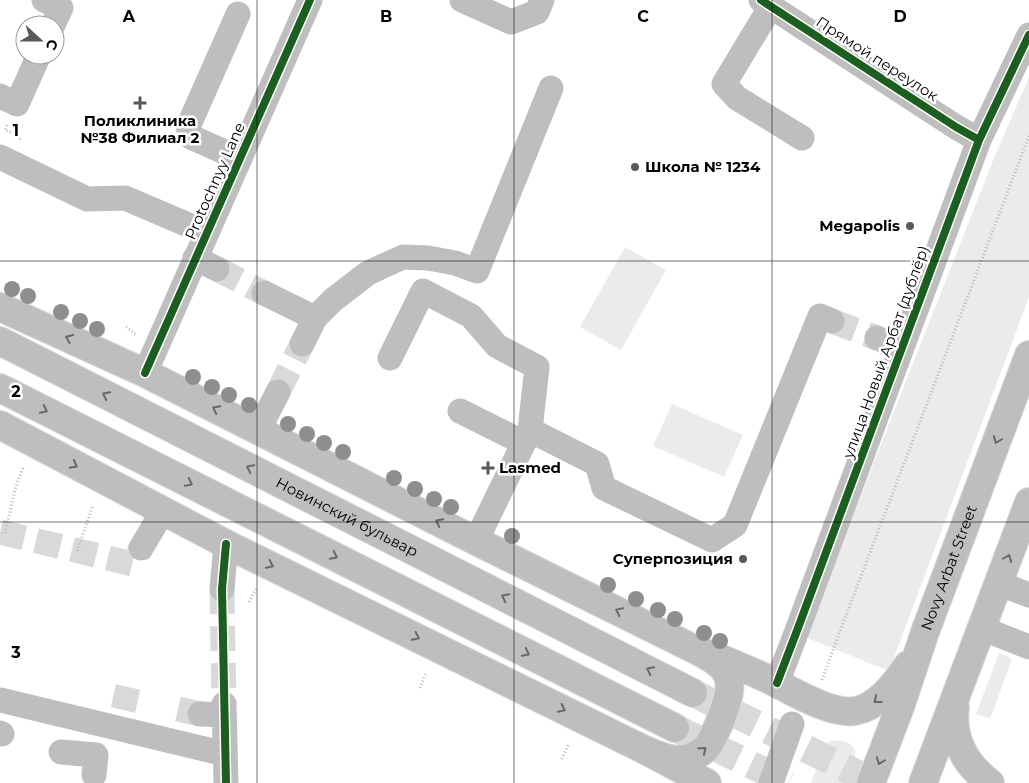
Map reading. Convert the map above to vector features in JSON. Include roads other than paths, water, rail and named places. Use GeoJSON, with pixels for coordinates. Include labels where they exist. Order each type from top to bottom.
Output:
{"type":"FeatureCollection","features":[{"type":"Feature","properties":{"kind":"main road"},"geometry":{"type":"LineString","coordinates":[[0,307],[145,373],[476,541],[694,648],[736,664],[831,708],[842,711],[854,711],[872,704],[890,689],[907,666],[925,632]]}},
{"type":"Feature","properties":{"kind":"main road","name":"Новинский бульвар"},"geometry":{"type":"LineString","coordinates":[[0,342],[693,692]]}},
{"type":"Feature","properties":{"kind":"main road","name":"Novy Arbat Street"},"geometry":{"type":"LineString","coordinates":[[871,783],[900,707],[925,632],[1029,355]]}},
{"type":"Feature","properties":{"kind":"main road"},"geometry":{"type":"LineString","coordinates":[[0,388],[675,728]]}},
{"type":"Feature","properties":{"kind":"main road"},"geometry":{"type":"LineString","coordinates":[[0,425],[226,544],[645,750],[707,783]]}},
{"type":"Feature","properties":{"kind":"main road"},"geometry":{"type":"LineString","coordinates":[[923,783],[1029,502]]}},
{"type":"Feature","properties":{"kind":"main road"},"geometry":{"type":"LineString","coordinates":[[645,750],[672,759],[688,759],[705,749],[713,737],[729,696],[728,676],[724,669],[694,648]]}},
{"type":"Feature","properties":{"kind":"main road"},"geometry":{"type":"LineString","coordinates":[[960,686],[953,718],[957,740],[966,759],[978,774],[990,783]]}},
{"type":"Feature","properties":{"kind":"street"},"geometry":{"type":"LineString","coordinates":[[44,0],[61,8],[58,15]]}},
{"type":"Feature","properties":{"kind":"street","name":"Protochnyy Lane"},"geometry":{"type":"LineString","coordinates":[[145,373],[310,0]]}},
{"type":"Feature","properties":{"kind":"street"},"geometry":{"type":"LineString","coordinates":[[462,0],[511,22],[537,12],[542,0]]}},
{"type":"Feature","properties":{"kind":"street"},"geometry":{"type":"LineString","coordinates":[[768,3],[724,84],[737,98],[802,138]]}},
{"type":"Feature","properties":{"kind":"street","name":"Прямой переулок"},"geometry":{"type":"LineString","coordinates":[[768,3],[956,127],[979,140]]}},
{"type":"Feature","properties":{"kind":"street"},"geometry":{"type":"LineString","coordinates":[[238,14],[188,127],[192,137],[240,159]]}},
{"type":"Feature","properties":{"kind":"street","name":"улица Новый Арбат (дублёр)"},"geometry":{"type":"LineString","coordinates":[[777,684],[979,140],[1029,35]]}},
{"type":"Feature","properties":{"kind":"street"},"geometry":{"type":"LineString","coordinates":[[8,100],[32,65]]}},
{"type":"Feature","properties":{"kind":"street"},"geometry":{"type":"LineString","coordinates":[[302,344],[315,318],[333,300],[368,273],[403,257],[455,262],[477,271],[551,88]]}},
{"type":"Feature","properties":{"kind":"street"},"geometry":{"type":"LineString","coordinates":[[5,160],[87,199],[125,198],[206,233]]}},
{"type":"Feature","properties":{"kind":"street"},"geometry":{"type":"LineString","coordinates":[[195,258],[217,269]]}},
{"type":"Feature","properties":{"kind":"street"},"geometry":{"type":"LineString","coordinates":[[390,358],[423,292],[472,316],[497,346],[537,367],[527,436],[476,541]]}},
{"type":"Feature","properties":{"kind":"street"},"geometry":{"type":"LineString","coordinates":[[264,293],[315,318]]}},
{"type":"Feature","properties":{"kind":"street"},"geometry":{"type":"LineString","coordinates":[[460,411],[597,464],[604,488],[712,540],[735,525],[820,316],[832,321]]}},
{"type":"Feature","properties":{"kind":"street"},"geometry":{"type":"LineString","coordinates":[[877,338],[902,348]]}},
{"type":"Feature","properties":{"kind":"street"},"geometry":{"type":"LineString","coordinates":[[258,431],[278,392]]}},
{"type":"Feature","properties":{"kind":"street"},"geometry":{"type":"LineString","coordinates":[[141,548],[163,511]]}},
{"type":"Feature","properties":{"kind":"street"},"geometry":{"type":"LineString","coordinates":[[222,589],[226,544]]}},
{"type":"Feature","properties":{"kind":"street"},"geometry":{"type":"LineString","coordinates":[[998,583],[1029,594]]}},
{"type":"Feature","properties":{"kind":"street"},"geometry":{"type":"LineString","coordinates":[[981,628],[1029,647]]}},
{"type":"Feature","properties":{"kind":"street"},"geometry":{"type":"LineString","coordinates":[[0,700],[225,748]]}},
{"type":"Feature","properties":{"kind":"street"},"geometry":{"type":"LineString","coordinates":[[123,710],[126,716],[135,722],[225,748]]}},
{"type":"Feature","properties":{"kind":"street"},"geometry":{"type":"LineString","coordinates":[[216,711],[225,748],[226,783]]}},
{"type":"Feature","properties":{"kind":"street"},"geometry":{"type":"LineString","coordinates":[[770,783],[792,724]]}},
{"type":"Feature","properties":{"kind":"street"},"geometry":{"type":"LineString","coordinates":[[61,752],[96,755],[94,775]]}},
{"type":"Feature","properties":{"kind":"tunnel"},"geometry":{"type":"LineString","coordinates":[[217,269],[264,293]]}},
{"type":"Feature","properties":{"kind":"tunnel"},"geometry":{"type":"LineString","coordinates":[[832,321],[877,338]]}},
{"type":"Feature","properties":{"kind":"tunnel"},"geometry":{"type":"LineString","coordinates":[[278,392],[302,344]]}},
{"type":"Feature","properties":{"kind":"tunnel"},"geometry":{"type":"LineString","coordinates":[[0,532],[133,564],[141,548]]}},
{"type":"Feature","properties":{"kind":"tunnel"},"geometry":{"type":"LineString","coordinates":[[222,589],[224,704]]}},
{"type":"Feature","properties":{"kind":"tunnel"},"geometry":{"type":"LineString","coordinates":[[123,710],[128,687]]}},
{"type":"Feature","properties":{"kind":"tunnel"},"geometry":{"type":"LineString","coordinates":[[693,693],[876,783]]}},
{"type":"Feature","properties":{"kind":"tunnel"},"geometry":{"type":"LineString","coordinates":[[178,709],[200,714]]}},
{"type":"Feature","properties":{"kind":"tunnel"},"geometry":{"type":"LineString","coordinates":[[675,728],[789,783]]}},
{"type":"Feature","properties":{"kind":"place","name":"Поликлиника №38 Филиал 2"},"geometry":{"type":"Point","coordinates":[140,103]}},
{"type":"Feature","properties":{"kind":"place","name":"Школа № 1234"},"geometry":{"type":"Point","coordinates":[635,167]}},
{"type":"Feature","properties":{"kind":"place","name":"Megapolis"},"geometry":{"type":"Point","coordinates":[910,226]}},
{"type":"Feature","properties":{"kind":"place","name":"Lasmed"},"geometry":{"type":"Point","coordinates":[488,468]}},
{"type":"Feature","properties":{"kind":"place","name":"Суперпозиция"},"geometry":{"type":"Point","coordinates":[743,559]}}]}
